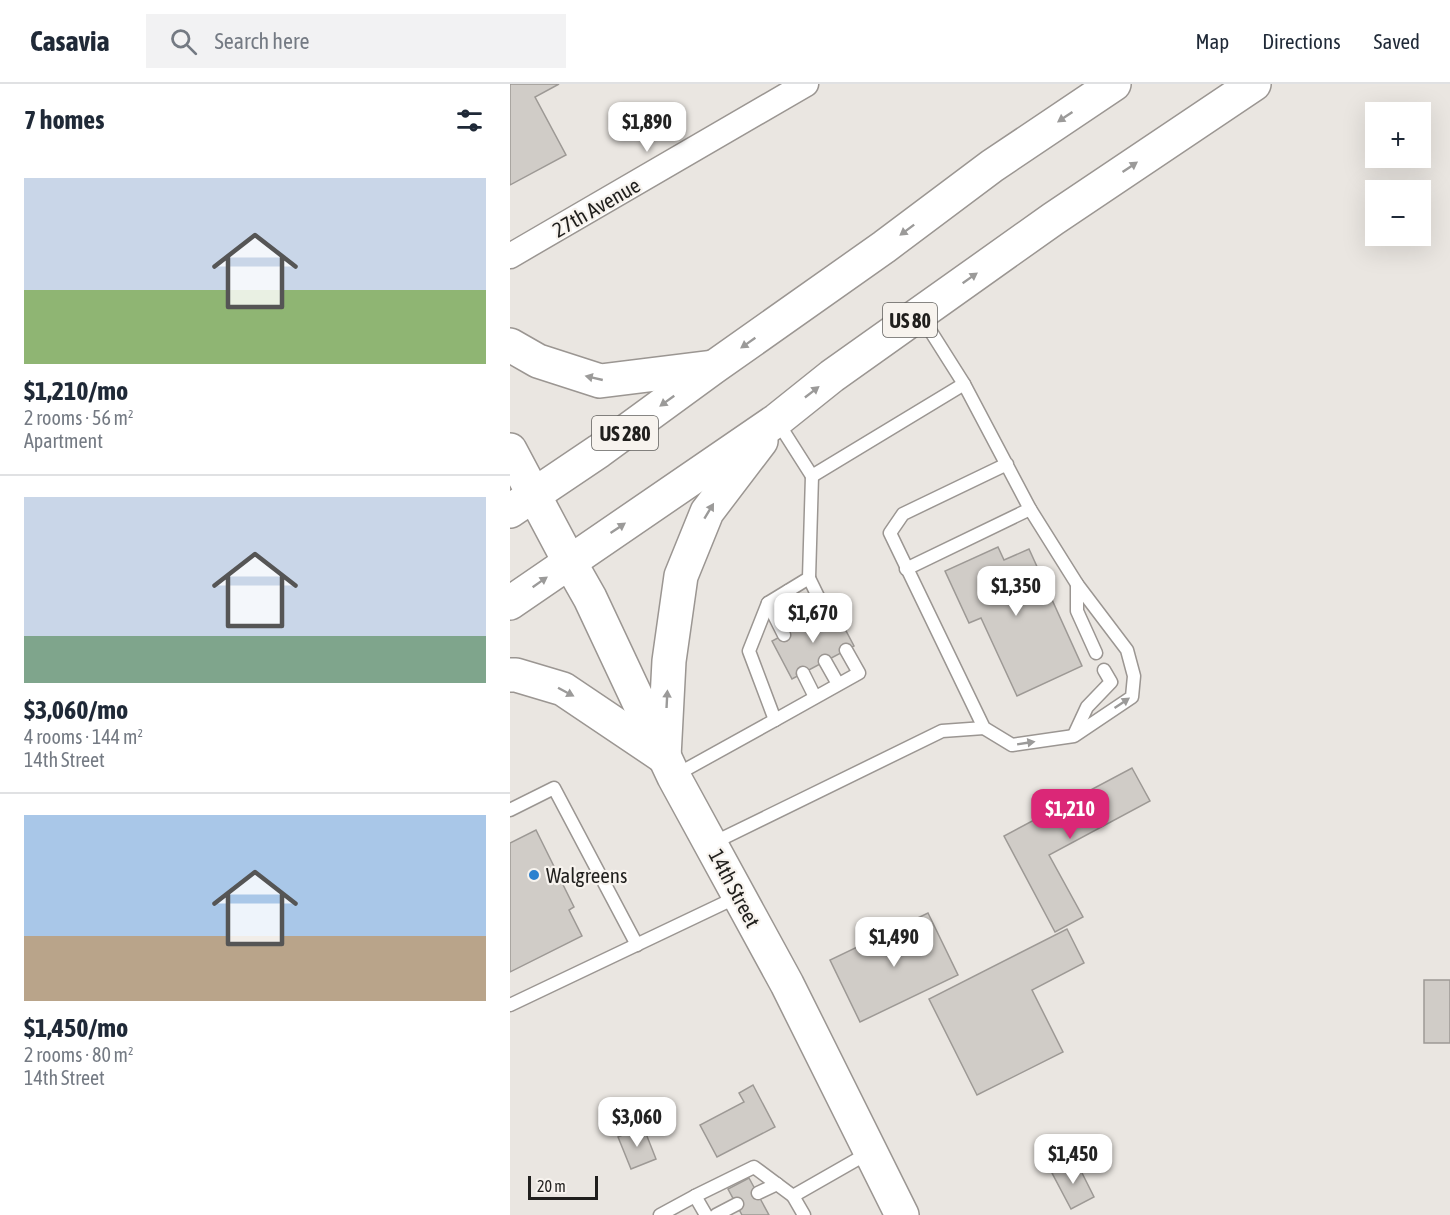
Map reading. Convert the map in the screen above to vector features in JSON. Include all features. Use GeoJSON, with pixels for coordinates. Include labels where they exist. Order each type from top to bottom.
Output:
{"type":"FeatureCollection","features":[{"type":"Feature","properties":{"kind":"main road"},"geometry":{"type":"LineString","coordinates":[[510,345],[538,361],[600,381],[714,366],[884,247],[992,166],[1114,84]]}},
{"type":"Feature","properties":{"kind":"main road","name":"US 80"},"geometry":{"type":"LineString","coordinates":[[569,561],[777,420],[832,376],[1053,219],[1254,84]]}},
{"type":"Feature","properties":{"kind":"main road","name":"US 280"},"geometry":{"type":"LineString","coordinates":[[522,503],[599,452],[714,366]]}},
{"type":"Feature","properties":{"kind":"main road"},"geometry":{"type":"LineString","coordinates":[[669,767],[669,661],[681,576],[707,512],[777,420]]}},
{"type":"Feature","properties":{"kind":"main road","name":"14th Street"},"geometry":{"type":"LineString","coordinates":[[510,450],[522,503],[569,561],[590,598],[669,767],[787,984],[902,1215]]}},
{"type":"Feature","properties":{"kind":"main road"},"geometry":{"type":"LineString","coordinates":[[510,603],[569,561]]}},
{"type":"Feature","properties":{"kind":"main road"},"geometry":{"type":"LineString","coordinates":[[510,675],[563,689],[669,767]]}},
{"type":"Feature","properties":{"kind":"street","name":"27th Avenue"},"geometry":{"type":"LineString","coordinates":[[510,256],[806,84]]}},
{"type":"Feature","properties":{"kind":"lane"},"geometry":{"type":"LineString","coordinates":[[920,314],[964,384],[1007,464],[1030,509],[1077,584],[1127,651],[1134,676],[1132,697],[1074,736],[1012,745],[984,728],[890,533],[903,514],[1007,464]]}},
{"type":"Feature","properties":{"kind":"lane"},"geometry":{"type":"LineString","coordinates":[[812,476],[964,384]]}},
{"type":"Feature","properties":{"kind":"lane"},"geometry":{"type":"LineString","coordinates":[[777,420],[812,476],[809,578],[826,613]]}},
{"type":"Feature","properties":{"kind":"lane"},"geometry":{"type":"LineString","coordinates":[[906,569],[1030,509]]}},
{"type":"Feature","properties":{"kind":"lane"},"geometry":{"type":"LineString","coordinates":[[775,720],[749,651],[768,603],[809,578]]}},
{"type":"Feature","properties":{"kind":"lane"},"geometry":{"type":"LineString","coordinates":[[1077,584],[1077,611],[1096,653]]}},
{"type":"Feature","properties":{"kind":"lane"},"geometry":{"type":"LineString","coordinates":[[788,591],[806,623]]}},
{"type":"Feature","properties":{"kind":"lane"},"geometry":{"type":"LineString","coordinates":[[768,603],[784,635]]}},
{"type":"Feature","properties":{"kind":"lane"},"geometry":{"type":"LineString","coordinates":[[669,767],[775,720],[859,673],[846,650]]}},
{"type":"Feature","properties":{"kind":"lane"},"geometry":{"type":"LineString","coordinates":[[825,661],[837,684]]}},
{"type":"Feature","properties":{"kind":"lane"},"geometry":{"type":"LineString","coordinates":[[1074,736],[1087,707],[1111,682],[1104,670]]}},
{"type":"Feature","properties":{"kind":"lane"},"geometry":{"type":"LineString","coordinates":[[803,673],[815,697]]}},
{"type":"Feature","properties":{"kind":"lane"},"geometry":{"type":"LineString","coordinates":[[711,844],[942,731],[984,728]]}},
{"type":"Feature","properties":{"kind":"lane"},"geometry":{"type":"LineString","coordinates":[[510,810],[554,788],[637,945]]}},
{"type":"Feature","properties":{"kind":"lane"},"geometry":{"type":"LineString","coordinates":[[510,1005],[739,896]]}},
{"type":"Feature","properties":{"kind":"lane"},"geometry":{"type":"LineString","coordinates":[[794,1196],[871,1152]]}},
{"type":"Feature","properties":{"kind":"lane"},"geometry":{"type":"LineString","coordinates":[[660,1215],[754,1167],[794,1196],[804,1215]]}},
{"type":"Feature","properties":{"kind":"lane"},"geometry":{"type":"LineString","coordinates":[[758,1193],[777,1184]]}},
{"type":"Feature","properties":{"kind":"lane"},"geometry":{"type":"LineString","coordinates":[[696,1196],[706,1215]]}},
{"type":"Feature","properties":{"kind":"lane"},"geometry":{"type":"LineString","coordinates":[[716,1215],[736,1204]]}},
{"type":"Feature","properties":{"kind":"building"},"geometry":{"type":"Polygon","coordinates":[[[510,84],[559,84],[535,97],[566,155],[510,185],[510,84]]]}},
{"type":"Feature","properties":{"kind":"building"},"geometry":{"type":"Polygon","coordinates":[[[998,547],[1004,560],[1029,549],[1082,666],[1017,696],[981,618],[969,623],[945,571],[998,547]]]}},
{"type":"Feature","properties":{"kind":"building"},"geometry":{"type":"Polygon","coordinates":[[[834,608],[854,646],[792,679],[772,641],[834,608]]]}},
{"type":"Feature","properties":{"kind":"building"},"geometry":{"type":"Polygon","coordinates":[[[1132,768],[1150,801],[1049,855],[1083,917],[1055,932],[1004,836],[1132,768]]]}},
{"type":"Feature","properties":{"kind":"building","name":"Walgreens"},"geometry":{"type":"Polygon","coordinates":[[[536,830],[574,907],[569,910],[582,936],[510,972],[510,843],[536,830]]]}},
{"type":"Feature","properties":{"kind":"building"},"geometry":{"type":"Polygon","coordinates":[[[928,913],[958,975],[860,1022],[830,960],[928,913]]]}},
{"type":"Feature","properties":{"kind":"building"},"geometry":{"type":"Polygon","coordinates":[[[1067,929],[1084,963],[1032,990],[1063,1052],[977,1095],[929,999],[1067,929]]]}},
{"type":"Feature","properties":{"kind":"building"},"geometry":{"type":"Polygon","coordinates":[[[1424,980],[1450,980],[1450,1043],[1424,1043],[1424,980]]]}},
{"type":"Feature","properties":{"kind":"building"},"geometry":{"type":"Polygon","coordinates":[[[753,1085],[775,1127],[717,1157],[700,1125],[744,1102],[739,1093],[753,1085]]]}},
{"type":"Feature","properties":{"kind":"building"},"geometry":{"type":"Polygon","coordinates":[[[643,1126],[656,1159],[631,1169],[618,1137],[643,1126]]]}},
{"type":"Feature","properties":{"kind":"building"},"geometry":{"type":"Polygon","coordinates":[[[1076,1161],[1094,1197],[1071,1209],[1052,1173],[1076,1161]]]}},
{"type":"Feature","properties":{"kind":"building"},"geometry":{"type":"Polygon","coordinates":[[[749,1178],[769,1215],[742,1215],[728,1189],[749,1178]]]}},
{"type":"Feature","properties":{"kind":"place","name":"Walgreens"},"geometry":{"type":"Point","coordinates":[534,875]}}]}
